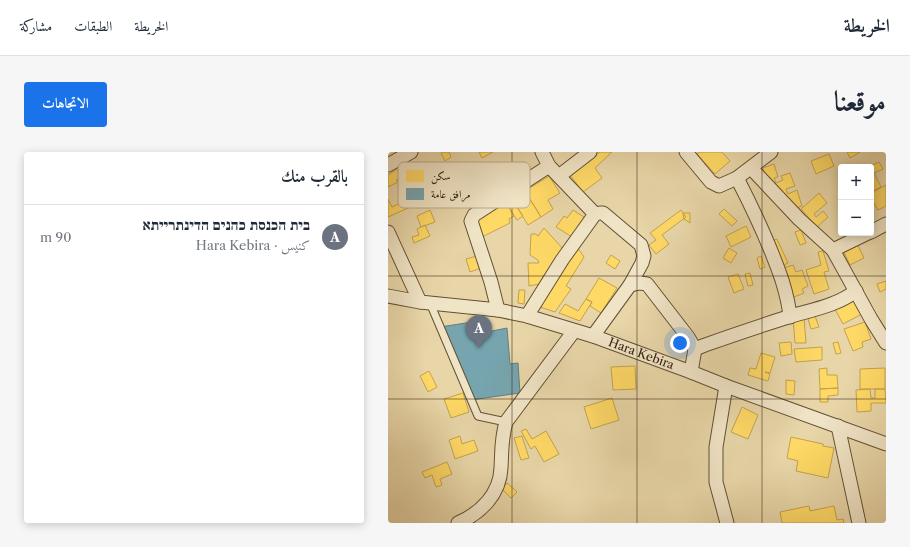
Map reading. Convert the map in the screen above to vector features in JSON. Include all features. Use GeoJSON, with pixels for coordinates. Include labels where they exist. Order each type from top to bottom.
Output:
{"type":"FeatureCollection","features":[{"type":"Feature","properties":{"kind":"street"},"geometry":{"type":"LineString","coordinates":[[389,163],[411,152]]}},
{"type":"Feature","properties":{"kind":"street"},"geometry":{"type":"LineString","coordinates":[[542,152],[549,166],[595,214]]}},
{"type":"Feature","properties":{"kind":"street"},"geometry":{"type":"LineString","coordinates":[[559,176],[590,152]]}},
{"type":"Feature","properties":{"kind":"street"},"geometry":{"type":"LineString","coordinates":[[686,152],[711,182],[720,186],[737,178],[771,152]]}},
{"type":"Feature","properties":{"kind":"street"},"geometry":{"type":"LineString","coordinates":[[530,178],[549,166]]}},
{"type":"Feature","properties":{"kind":"street"},"geometry":{"type":"LineString","coordinates":[[751,168],[799,219],[833,250],[886,343]]}},
{"type":"Feature","properties":{"kind":"street"},"geometry":{"type":"LineString","coordinates":[[737,178],[776,262],[790,305],[790,317]]}},
{"type":"Feature","properties":{"kind":"street"},"geometry":{"type":"LineString","coordinates":[[485,208],[474,215],[472,222],[491,282],[498,310]]}},
{"type":"Feature","properties":{"kind":"street"},"geometry":{"type":"LineString","coordinates":[[527,316],[562,260],[595,214],[603,213],[641,245],[644,256],[642,263],[630,285],[593,336]]}},
{"type":"Feature","properties":{"kind":"street"},"geometry":{"type":"LineString","coordinates":[[874,230],[886,224]]}},
{"type":"Feature","properties":{"kind":"street"},"geometry":{"type":"LineString","coordinates":[[388,232],[425,302]]}},
{"type":"Feature","properties":{"kind":"street"},"geometry":{"type":"LineString","coordinates":[[833,250],[862,236]]}},
{"type":"Feature","properties":{"kind":"street"},"geometry":{"type":"LineString","coordinates":[[630,285],[640,283],[647,284],[688,337],[695,349],[691,372]]}},
{"type":"Feature","properties":{"kind":"street"},"geometry":{"type":"LineString","coordinates":[[695,349],[790,317],[818,310],[847,298],[856,291]]}},
{"type":"Feature","properties":{"kind":"street","name":"Hara Kebira"},"geometry":{"type":"LineString","coordinates":[[388,296],[425,302],[498,310],[527,316],[593,336],[886,444]]}},
{"type":"Feature","properties":{"kind":"street"},"geometry":{"type":"LineString","coordinates":[[458,523],[475,514],[484,507],[498,488],[501,469],[502,433],[506,422],[574,330]]}},
{"type":"Feature","properties":{"kind":"street"},"geometry":{"type":"LineString","coordinates":[[726,386],[716,447],[716,482],[727,523]]}},
{"type":"Feature","properties":{"kind":"street"},"geometry":{"type":"LineString","coordinates":[[838,426],[859,523]]}},
{"type":"Feature","properties":{"kind":"lane"},"geometry":{"type":"LineString","coordinates":[[425,302],[478,416],[506,422]]}},
{"type":"Feature","properties":{"kind":"building: سكن"},"geometry":{"type":"Polygon","coordinates":[[[449,152],[451,157],[445,161],[441,153],[449,152]]]}},
{"type":"Feature","properties":{"kind":"building: سكن"},"geometry":{"type":"Polygon","coordinates":[[[479,152],[493,152],[482,158],[479,152]]]}},
{"type":"Feature","properties":{"kind":"building: سكن"},"geometry":{"type":"Polygon","coordinates":[[[600,152],[612,152],[595,168],[602,178],[583,192],[570,175],[600,152]]]}},
{"type":"Feature","properties":{"kind":"building: سكن"},"geometry":{"type":"Polygon","coordinates":[[[700,152],[722,152],[730,161],[715,174],[697,154],[700,152]]]}},
{"type":"Feature","properties":{"kind":"building: سكن"},"geometry":{"type":"Polygon","coordinates":[[[847,152],[860,152],[850,158],[847,152]]]}},
{"type":"Feature","properties":{"kind":"building: سكن"},"geometry":{"type":"Polygon","coordinates":[[[829,154],[834,166],[816,174],[811,161],[829,154]]]}},
{"type":"Feature","properties":{"kind":"building: سكن"},"geometry":{"type":"Polygon","coordinates":[[[879,162],[883,169],[874,173],[874,164],[879,162]]]}},
{"type":"Feature","properties":{"kind":"building: سكن"},"geometry":{"type":"Polygon","coordinates":[[[774,164],[778,177],[774,178],[776,183],[783,180],[781,176],[790,173],[795,186],[786,189],[788,194],[797,190],[802,206],[793,209],[764,172],[763,168],[774,164]]]}},
{"type":"Feature","properties":{"kind":"building: سكن"},"geometry":{"type":"Polygon","coordinates":[[[398,169],[398,179],[396,180],[398,182],[388,187],[388,175],[398,169]]]}},
{"type":"Feature","properties":{"kind":"building: سكن"},"geometry":{"type":"Polygon","coordinates":[[[874,173],[881,187],[874,190],[874,173]]]}},
{"type":"Feature","properties":{"kind":"building: سكن"},"geometry":{"type":"Polygon","coordinates":[[[549,176],[560,193],[548,200],[553,209],[541,217],[530,199],[530,188],[549,176]]]}},
{"type":"Feature","properties":{"kind":"building: سكن"},"geometry":{"type":"Polygon","coordinates":[[[886,185],[886,206],[878,210],[874,203],[874,191],[886,185]]]}},
{"type":"Feature","properties":{"kind":"building: سكن"},"geometry":{"type":"Polygon","coordinates":[[[819,193],[827,203],[814,214],[816,217],[823,211],[828,217],[817,227],[801,209],[819,193]]]}},
{"type":"Feature","properties":{"kind":"building: سكن"},"geometry":{"type":"Polygon","coordinates":[[[388,199],[392,207],[398,204],[398,208],[408,208],[388,217],[388,199]]]}},
{"type":"Feature","properties":{"kind":"building: سكن"},"geometry":{"type":"Polygon","coordinates":[[[530,199],[541,217],[528,225],[518,208],[530,208],[530,199]]]}},
{"type":"Feature","properties":{"kind":"building: سكن"},"geometry":{"type":"Polygon","coordinates":[[[496,208],[509,208],[514,216],[509,219],[510,223],[482,237],[475,219],[496,208]]]}},
{"type":"Feature","properties":{"kind":"building: سكن"},"geometry":{"type":"Polygon","coordinates":[[[509,208],[518,208],[523,216],[517,220],[509,208]]]}},
{"type":"Feature","properties":{"kind":"building: سكن"},"geometry":{"type":"Polygon","coordinates":[[[724,209],[737,221],[732,226],[719,214],[724,209]]]}},
{"type":"Feature","properties":{"kind":"building: سكن"},"geometry":{"type":"Polygon","coordinates":[[[430,210],[435,222],[421,227],[417,216],[430,210]]]}},
{"type":"Feature","properties":{"kind":"building: سكن"},"geometry":{"type":"Polygon","coordinates":[[[573,210],[584,217],[572,237],[556,227],[564,216],[567,218],[573,210]]]}},
{"type":"Feature","properties":{"kind":"building: سكن"},"geometry":{"type":"Polygon","coordinates":[[[681,210],[686,217],[662,235],[669,244],[656,254],[649,245],[656,240],[650,233],[681,210]]]}},
{"type":"Feature","properties":{"kind":"building: سكن"},"geometry":{"type":"Polygon","coordinates":[[[683,213],[690,213],[690,223],[684,219],[683,213]]]}},
{"type":"Feature","properties":{"kind":"building: سكن"},"geometry":{"type":"Polygon","coordinates":[[[425,225],[430,236],[414,243],[412,237],[419,235],[417,229],[425,225]]]}},
{"type":"Feature","properties":{"kind":"building: سكن"},"geometry":{"type":"Polygon","coordinates":[[[746,226],[751,237],[731,247],[726,236],[746,226]]]}},
{"type":"Feature","properties":{"kind":"building: سكن"},"geometry":{"type":"Polygon","coordinates":[[[544,228],[564,250],[549,275],[544,275],[539,284],[529,286],[528,263],[539,263],[538,260],[530,255],[531,234],[536,234],[538,236],[544,228]]]}},
{"type":"Feature","properties":{"kind":"building: سكن"},"geometry":{"type":"Polygon","coordinates":[[[801,230],[806,243],[800,245],[795,232],[801,230]]]}},
{"type":"Feature","properties":{"kind":"building: سكن"},"geometry":{"type":"Polygon","coordinates":[[[777,239],[788,263],[780,267],[769,242],[777,239]]]}},
{"type":"Feature","properties":{"kind":"building: سكن"},"geometry":{"type":"Polygon","coordinates":[[[855,239],[864,258],[850,265],[841,246],[855,239]]]}},
{"type":"Feature","properties":{"kind":"building: سكن"},"geometry":{"type":"Polygon","coordinates":[[[577,247],[584,257],[566,286],[571,289],[555,312],[537,306],[577,247]]]}},
{"type":"Feature","properties":{"kind":"building: سكن"},"geometry":{"type":"Polygon","coordinates":[[[729,248],[737,253],[731,263],[723,258],[729,248]]]}},
{"type":"Feature","properties":{"kind":"building: سكن"},"geometry":{"type":"Polygon","coordinates":[[[823,251],[829,271],[824,272],[829,289],[814,294],[806,270],[821,265],[818,252],[823,251]]]}},
{"type":"Feature","properties":{"kind":"building: سكن"},"geometry":{"type":"Polygon","coordinates":[[[611,255],[620,261],[615,269],[606,263],[611,255]]]}},
{"type":"Feature","properties":{"kind":"building: سكن"},"geometry":{"type":"Polygon","coordinates":[[[477,256],[481,268],[470,272],[466,259],[477,256]]]}},
{"type":"Feature","properties":{"kind":"building: سكن"},"geometry":{"type":"Polygon","coordinates":[[[761,256],[765,267],[760,269],[757,258],[761,256]]]}},
{"type":"Feature","properties":{"kind":"building: سكن"},"geometry":{"type":"Polygon","coordinates":[[[793,265],[796,272],[802,270],[808,286],[802,289],[804,293],[794,297],[784,268],[793,265]]]}},
{"type":"Feature","properties":{"kind":"building: سكن"},"geometry":{"type":"Polygon","coordinates":[[[750,273],[753,285],[748,286],[745,274],[750,273]]]}},
{"type":"Feature","properties":{"kind":"building: سكن"},"geometry":{"type":"Polygon","coordinates":[[[738,274],[744,289],[734,293],[728,277],[738,274]]]}},
{"type":"Feature","properties":{"kind":"building: سكن"},"geometry":{"type":"Polygon","coordinates":[[[599,278],[617,288],[601,313],[590,306],[592,302],[586,299],[599,278]]]}},
{"type":"Feature","properties":{"kind":"building: سكن"},"geometry":{"type":"Polygon","coordinates":[[[886,281],[886,289],[880,292],[877,284],[886,281]]]}},
{"type":"Feature","properties":{"kind":"building: سكن"},"geometry":{"type":"Polygon","coordinates":[[[519,290],[525,290],[524,304],[518,303],[519,290]]]}},
{"type":"Feature","properties":{"kind":"building: سكن"},"geometry":{"type":"Polygon","coordinates":[[[849,290],[862,314],[843,324],[830,300],[849,290]]]}},
{"type":"Feature","properties":{"kind":"building: سكن"},"geometry":{"type":"Polygon","coordinates":[[[586,299],[592,302],[580,321],[559,313],[565,304],[578,311],[586,299]]]}},
{"type":"Feature","properties":{"kind":"building: سكن"},"geometry":{"type":"Polygon","coordinates":[[[815,316],[819,327],[811,329],[808,319],[815,316]]]}},
{"type":"Feature","properties":{"kind":"building: سكن"},"geometry":{"type":"Polygon","coordinates":[[[804,317],[806,343],[795,343],[793,318],[804,317]]]}},
{"type":"Feature","properties":{"kind":"building: سكن"},"geometry":{"type":"Polygon","coordinates":[[[865,322],[871,339],[862,342],[863,347],[853,351],[844,329],[865,322]]]}},
{"type":"Feature","properties":{"kind":"building: سكن"},"geometry":{"type":"Polygon","coordinates":[[[791,342],[792,354],[781,356],[779,343],[791,342]]]}},
{"type":"Feature","properties":{"kind":"building: سكن"},"geometry":{"type":"Polygon","coordinates":[[[838,342],[841,353],[836,354],[833,343],[838,342]]]}},
{"type":"Feature","properties":{"kind":"building: سكن"},"geometry":{"type":"Polygon","coordinates":[[[822,347],[822,360],[796,362],[794,349],[822,347]]]}},
{"type":"Feature","properties":{"kind":"building: سكن"},"geometry":{"type":"Polygon","coordinates":[[[761,353],[775,357],[770,373],[765,372],[770,374],[768,381],[748,375],[750,368],[756,369],[761,353]]]}},
{"type":"Feature","properties":{"kind":"building: سكن"},"geometry":{"type":"Polygon","coordinates":[[[635,366],[636,389],[613,390],[611,367],[635,366]]]}},
{"type":"Feature","properties":{"kind":"building: سكن"},"geometry":{"type":"Polygon","coordinates":[[[827,368],[827,375],[837,375],[838,388],[820,389],[819,369],[827,368]]]}},
{"type":"Feature","properties":{"kind":"building: سكن"},"geometry":{"type":"Polygon","coordinates":[[[885,368],[885,389],[860,389],[860,369],[885,368]]]}},
{"type":"Feature","properties":{"kind":"building: سكن"},"geometry":{"type":"Polygon","coordinates":[[[429,371],[437,387],[428,392],[420,376],[429,371]]]}},
{"type":"Feature","properties":{"kind":"building: سكن"},"geometry":{"type":"Polygon","coordinates":[[[786,380],[795,381],[794,395],[786,394],[786,380]]]}},
{"type":"Feature","properties":{"kind":"building: سكن"},"geometry":{"type":"Polygon","coordinates":[[[838,388],[838,395],[828,396],[828,402],[820,402],[820,389],[838,388]]]}},
{"type":"Feature","properties":{"kind":"building: سكن"},"geometry":{"type":"Polygon","coordinates":[[[870,389],[871,398],[875,398],[875,389],[885,389],[886,403],[871,403],[871,411],[857,412],[856,390],[870,389]]]}},
{"type":"Feature","properties":{"kind":"building: سكن"},"geometry":{"type":"Polygon","coordinates":[[[463,393],[469,412],[451,418],[444,399],[463,393]]]}},
{"type":"Feature","properties":{"kind":"building: سكن"},"geometry":{"type":"Polygon","coordinates":[[[612,398],[619,420],[591,429],[584,407],[612,398]]]}},
{"type":"Feature","properties":{"kind":"building: سكن"},"geometry":{"type":"Polygon","coordinates":[[[742,407],[758,415],[748,439],[731,432],[742,407]]]}},
{"type":"Feature","properties":{"kind":"building: سكن"},"geometry":{"type":"Polygon","coordinates":[[[526,429],[532,439],[546,431],[559,454],[544,462],[535,446],[531,449],[521,431],[526,429]]]}},
{"type":"Feature","properties":{"kind":"building: سكن"},"geometry":{"type":"Polygon","coordinates":[[[460,436],[462,444],[474,440],[478,451],[455,459],[449,440],[460,436]]]}},
{"type":"Feature","properties":{"kind":"building: سكن"},"geometry":{"type":"Polygon","coordinates":[[[522,436],[529,458],[521,460],[514,438],[522,436]]]}},
{"type":"Feature","properties":{"kind":"building: سكن"},"geometry":{"type":"Polygon","coordinates":[[[791,437],[834,448],[828,478],[796,471],[798,461],[787,458],[791,437]]]}},
{"type":"Feature","properties":{"kind":"building: سكن"},"geometry":{"type":"Polygon","coordinates":[[[447,462],[452,474],[440,479],[442,485],[436,487],[432,475],[425,478],[422,472],[447,462]]]}},
{"type":"Feature","properties":{"kind":"building: سكن"},"geometry":{"type":"Polygon","coordinates":[[[507,483],[517,492],[511,498],[502,489],[507,483]]]}},
{"type":"Feature","properties":{"kind":"building: سكن"},"geometry":{"type":"Polygon","coordinates":[[[809,506],[810,511],[834,506],[837,520],[843,519],[844,523],[782,523],[780,512],[809,506]]]}},
{"type":"Feature","properties":{"kind":"building: مرافق عامة"},"geometry":{"type":"Polygon","coordinates":[[[485,320],[487,332],[507,328],[510,364],[518,363],[520,393],[471,400],[440,327],[485,320]]]}},
{"type":"Feature","properties":{"kind":"place","name":"בית הכנסת כהנים הדינתרייתא"},"geometry":{"type":"Point","coordinates":[479,348]}}]}
